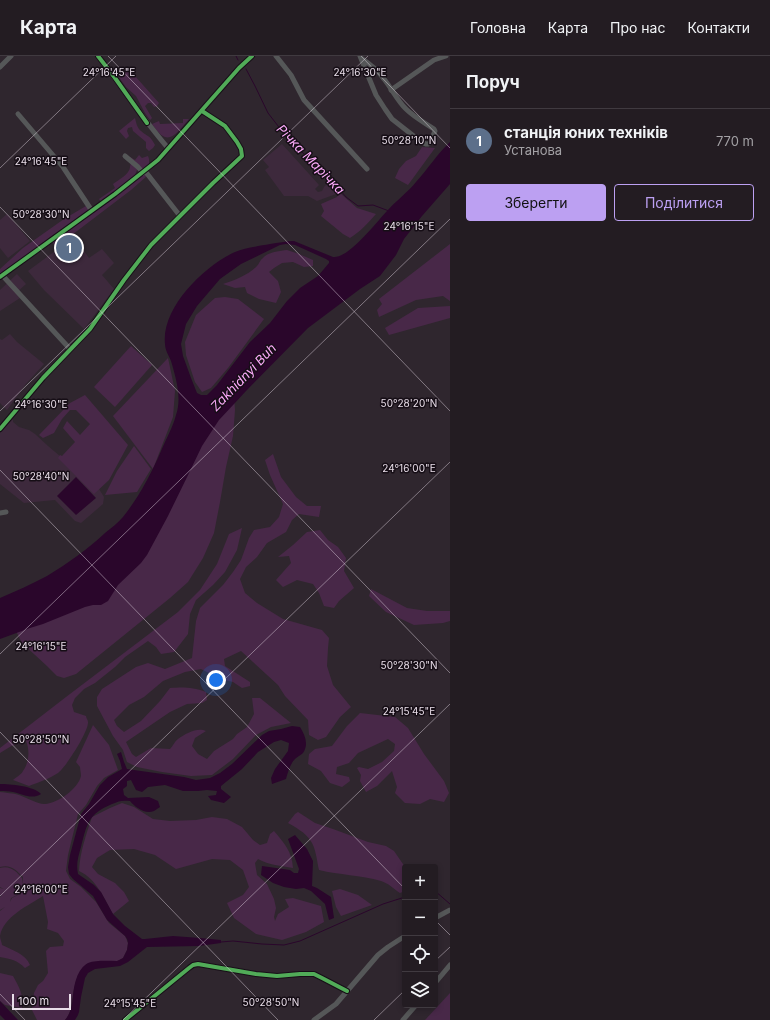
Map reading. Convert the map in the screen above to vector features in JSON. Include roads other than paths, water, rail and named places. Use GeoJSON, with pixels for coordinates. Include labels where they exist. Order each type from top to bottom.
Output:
{"type":"FeatureCollection","features":[{"type":"Feature","properties":{"kind":"street"},"geometry":{"type":"LineString","coordinates":[[0,67],[11,56]]}},
{"type":"Feature","properties":{"kind":"street"},"geometry":{"type":"LineString","coordinates":[[98,56],[147,123],[168,148]]}},
{"type":"Feature","properties":{"kind":"street"},"geometry":{"type":"LineString","coordinates":[[70,349],[1,276],[92,211],[158,160],[238,68],[252,56]]}},
{"type":"Feature","properties":{"kind":"street"},"geometry":{"type":"LineString","coordinates":[[276,56],[291,75],[304,100],[368,169]]}},
{"type":"Feature","properties":{"kind":"street"},"geometry":{"type":"LineString","coordinates":[[392,90],[434,60],[446,56]]}},
{"type":"Feature","properties":{"kind":"street"},"geometry":{"type":"LineString","coordinates":[[360,57],[378,70],[406,109],[434,129],[435,131],[430,143],[426,144],[406,131],[392,119],[376,95],[360,57]]}},
{"type":"Feature","properties":{"kind":"street"},"geometry":{"type":"LineString","coordinates":[[0,428],[42,378],[90,329],[124,280],[151,245],[242,156],[242,149],[225,126],[202,111]]}},
{"type":"Feature","properties":{"kind":"street"},"geometry":{"type":"LineString","coordinates":[[18,114],[62,167],[92,211]]}},
{"type":"Feature","properties":{"kind":"street"},"geometry":{"type":"LineString","coordinates":[[125,156],[144,172],[180,216]]}},
{"type":"Feature","properties":{"kind":"street"},"geometry":{"type":"LineString","coordinates":[[0,513],[6,512]]}},
{"type":"Feature","properties":{"kind":"street"},"geometry":{"type":"LineString","coordinates":[[438,916],[450,910]]}},
{"type":"Feature","properties":{"kind":"street"},"geometry":{"type":"LineString","coordinates":[[314,1020],[336,1004],[378,955],[402,938]]}},
{"type":"Feature","properties":{"kind":"street"},"geometry":{"type":"LineString","coordinates":[[125,1020],[189,968],[198,964],[277,976],[314,974],[347,991]]}},
{"type":"Feature","properties":{"kind":"street"},"geometry":{"type":"LineString","coordinates":[[438,979],[450,965]]}},
{"type":"Feature","properties":{"kind":"street"},"geometry":{"type":"LineString","coordinates":[[403,1020],[413,1008]]}},
{"type":"Feature","properties":{"kind":"water","name":"Zakhidnyi Buh"},"geometry":{"type":"Polygon","coordinates":[[[450,142],[450,184],[404,239],[396,255],[380,276],[308,328],[219,420],[202,446],[147,555],[141,563],[118,585],[108,601],[101,605],[85,607],[0,639],[0,598],[47,576],[92,545],[123,517],[149,477],[175,420],[178,408],[178,388],[171,361],[165,346],[166,330],[170,316],[177,303],[187,290],[210,267],[223,258],[248,248],[294,241],[333,257],[340,256],[355,246],[391,206],[413,186],[450,142]],[[280,245],[241,264],[220,279],[197,306],[186,324],[181,344],[183,356],[197,393],[207,395],[217,385],[250,342],[270,323],[287,301],[300,288],[318,276],[329,263],[326,259],[295,245],[280,245]]]}},
{"type":"Feature","properties":{"kind":"water"},"geometry":{"type":"Polygon","coordinates":[[[76,477],[96,498],[76,515],[57,496],[76,477]]]}},
{"type":"Feature","properties":{"kind":"water"},"geometry":{"type":"Polygon","coordinates":[[[292,726],[300,727],[305,736],[306,746],[303,753],[292,763],[286,779],[272,784],[271,778],[275,769],[288,751],[289,743],[281,740],[274,742],[258,752],[242,769],[221,786],[221,789],[231,797],[224,803],[211,800],[208,796],[216,795],[217,791],[183,791],[165,785],[148,787],[142,792],[136,790],[131,780],[127,781],[127,786],[123,789],[124,795],[128,798],[149,797],[158,801],[160,807],[154,811],[147,812],[137,808],[130,801],[123,801],[104,808],[93,816],[87,826],[79,854],[77,864],[78,874],[101,892],[113,914],[125,926],[142,939],[173,936],[221,940],[221,943],[199,946],[147,947],[128,962],[120,966],[95,969],[88,973],[85,978],[78,1015],[75,1020],[65,1020],[71,1009],[75,982],[81,969],[91,962],[117,961],[123,958],[127,950],[128,943],[125,936],[107,920],[93,896],[73,879],[69,874],[68,867],[81,814],[89,804],[100,785],[108,777],[122,769],[117,754],[121,752],[127,769],[196,780],[210,778],[232,764],[262,735],[269,731],[292,726]]]}},
{"type":"Feature","properties":{"kind":"water"},"geometry":{"type":"Polygon","coordinates":[[[0,784],[28,787],[38,791],[41,794],[31,797],[0,791],[0,784]]]}},
{"type":"Feature","properties":{"kind":"water"},"geometry":{"type":"Polygon","coordinates":[[[295,835],[307,849],[313,861],[312,886],[331,897],[334,918],[329,920],[325,904],[311,891],[304,888],[296,889],[284,887],[273,883],[261,875],[262,866],[290,870],[294,873],[298,873],[299,869],[288,839],[295,835]]]}},
{"type":"Feature","properties":{"kind":"water"},"geometry":{"type":"Polygon","coordinates":[[[0,1001],[18,1020],[5,1020],[0,1015],[0,1001]]]}},
{"type":"Feature","properties":{"kind":"waterway","name":"Річка Марічка"},"geometry":{"type":"LineString","coordinates":[[236,56],[238,60]]}},
{"type":"Feature","properties":{"kind":"waterway","name":"Річка Марічка"},"geometry":{"type":"LineString","coordinates":[[246,69],[268,113],[285,135],[329,177],[346,197],[358,206],[373,205],[389,211]]}},
{"type":"Feature","properties":{"kind":"waterway"},"geometry":{"type":"LineString","coordinates":[[438,894],[450,904]]}},
{"type":"Feature","properties":{"kind":"waterway"},"geometry":{"type":"LineString","coordinates":[[221,942],[233,941],[284,945],[300,941],[383,904],[402,898]]}},
{"type":"Feature","properties":{"kind":"place","name":"станція юних техніків"},"geometry":{"type":"Point","coordinates":[69,248]}}]}
